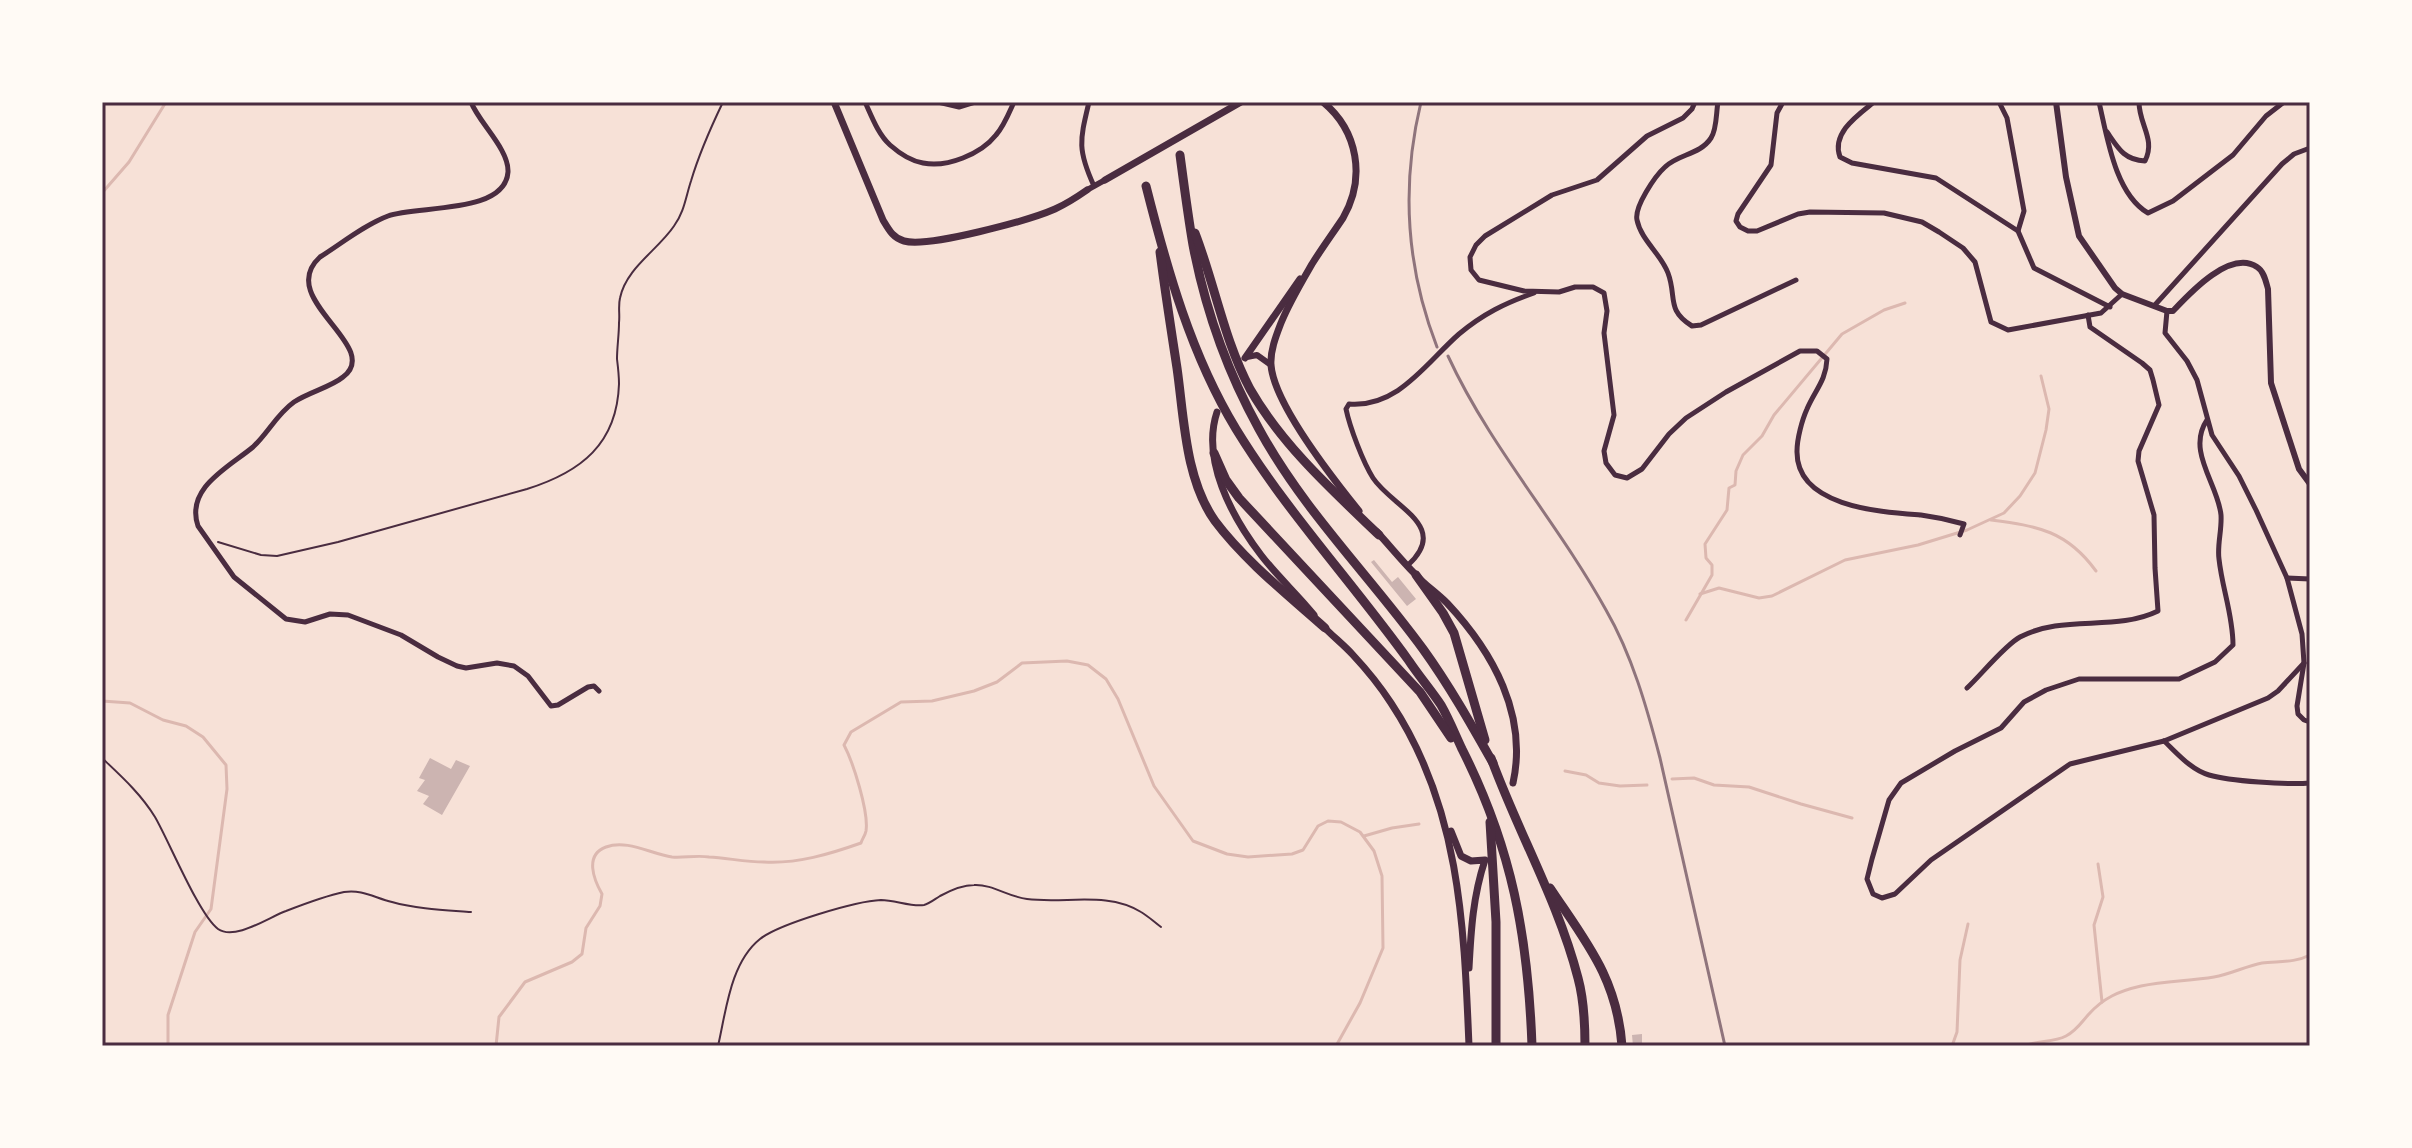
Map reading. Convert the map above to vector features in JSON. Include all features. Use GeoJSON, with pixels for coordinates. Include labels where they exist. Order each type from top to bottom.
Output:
{"type":"FeatureCollection","features":[{"type":"Feature","properties":{"kind":"highway"},"geometry":{"type":"LineString","coordinates":[[1180,155],[1193,246],[1217,333],[1258,428],[1288,476],[1337,543],[1422,647],[1493,763]]}},
{"type":"Feature","properties":{"kind":"highway"},"geometry":{"type":"LineString","coordinates":[[1146,186],[1197,355],[1236,429],[1288,505],[1388,631],[1441,706],[1476,776],[1506,854],[1519,906],[1532,1046]]}},
{"type":"Feature","properties":{"kind":"highway"},"geometry":{"type":"LineString","coordinates":[[1189,216],[1225,327],[1249,387],[1281,434],[1328,486],[1379,535]]}},
{"type":"Feature","properties":{"kind":"highway"},"geometry":{"type":"LineString","coordinates":[[1157,229],[1188,444],[1205,502],[1214,519],[1231,539],[1325,628]]}},
{"type":"Feature","properties":{"kind":"highway"},"geometry":{"type":"LineString","coordinates":[[1214,453],[1226,480],[1239,498],[1420,692],[1476,776]]}},
{"type":"Feature","properties":{"kind":"highway"},"geometry":{"type":"LineString","coordinates":[[1416,575],[1454,633],[1493,763],[1542,875],[1578,978],[1585,1046]]}},
{"type":"Feature","properties":{"kind":"highway"},"geometry":{"type":"LineString","coordinates":[[1489,806],[1496,922],[1496,1046]]}},
{"type":"Feature","properties":{"kind":"highway"},"geometry":{"type":"LineString","coordinates":[[1542,875],[1603,969],[1617,1012],[1622,1046]]}},
{"type":"Feature","properties":{"kind":"main road"},"geometry":{"type":"LineString","coordinates":[[834,102],[883,220],[893,235],[906,242],[930,242],[1020,221],[1058,208],[1090,188]]}},
{"type":"Feature","properties":{"kind":"main road"},"geometry":{"type":"LineString","coordinates":[[1105,180],[1241,102]]}},
{"type":"Feature","properties":{"kind":"main road"},"geometry":{"type":"LineString","coordinates":[[1245,358],[1311,265],[1350,202],[1357,169],[1354,151],[1346,130],[1323,102]]}},
{"type":"Feature","properties":{"kind":"main road"},"geometry":{"type":"LineString","coordinates":[[1311,265],[1278,331],[1271,365],[1280,392],[1297,426],[1336,481],[1379,535],[1445,601],[1486,651],[1509,701],[1516,736],[1517,760],[1513,783]]}},
{"type":"Feature","properties":{"kind":"main road"},"geometry":{"type":"LineString","coordinates":[[1217,412],[1212,433],[1220,483],[1251,540],[1325,628],[1368,672],[1391,703],[1422,758],[1461,856],[1471,861],[1485,860],[1471,919],[1467,990]]}},
{"type":"Feature","properties":{"kind":"main road"},"geometry":{"type":"LineString","coordinates":[[1443,815],[1456,872],[1469,1046]]}},
{"type":"Feature","properties":{"kind":"street"},"geometry":{"type":"LineString","coordinates":[[471,102],[476,115],[504,156],[508,172],[506,180],[491,195],[465,205],[408,210],[385,216],[320,257],[311,266],[308,283],[320,310],[346,342],[353,361],[350,370],[343,378],[292,403],[254,446],[213,478],[195,509],[198,526],[242,586],[286,619],[300,622],[330,614],[348,615],[384,627],[438,657],[466,668],[497,663],[519,668],[551,706],[588,687],[594,686],[599,691]]}},
{"type":"Feature","properties":{"kind":"street"},"geometry":{"type":"LineString","coordinates":[[865,102],[878,130],[891,145],[911,159],[934,164],[957,160],[987,144],[997,134],[1014,102]]}},
{"type":"Feature","properties":{"kind":"street"},"geometry":{"type":"LineString","coordinates":[[938,102],[959,107],[975,102]]}},
{"type":"Feature","properties":{"kind":"street"},"geometry":{"type":"LineString","coordinates":[[1089,102],[1080,146],[1090,188],[1105,180]]}},
{"type":"Feature","properties":{"kind":"street"},"geometry":{"type":"LineString","coordinates":[[1695,102],[1683,118],[1647,136],[1597,180],[1552,195],[1485,236],[1470,257],[1471,270],[1479,280],[1537,292],[1593,287],[1604,293],[1607,311],[1604,333],[1614,415],[1604,451],[1606,463],[1615,475],[1627,478],[1642,469],[1669,434],[1686,418],[1726,392],[1800,351],[1817,351],[1827,359],[1826,375],[1806,411],[1796,453],[1804,479],[1818,493],[1877,511],[1964,524],[1960,535]]}},
{"type":"Feature","properties":{"kind":"street"},"geometry":{"type":"LineString","coordinates":[[1718,102],[1713,136],[1702,148],[1665,166],[1640,202],[1636,215],[1644,236],[1668,273],[1674,309],[1682,320],[1692,326],[1701,325],[1796,280]]}},
{"type":"Feature","properties":{"kind":"street"},"geometry":{"type":"LineString","coordinates":[[1783,102],[1777,113],[1771,165],[1738,214],[1736,221],[1740,227],[1757,231],[1810,212],[1884,213],[1907,218],[1939,232],[1970,253],[1991,322],[2008,330],[2101,313],[2122,294]]}},
{"type":"Feature","properties":{"kind":"street"},"geometry":{"type":"LineString","coordinates":[[1874,102],[1843,131],[1838,146],[1840,157],[1852,163],[1936,178],[2018,231],[2034,268],[2110,307]]}},
{"type":"Feature","properties":{"kind":"street"},"geometry":{"type":"LineString","coordinates":[[1999,102],[2007,118],[2024,211],[2018,231]]}},
{"type":"Feature","properties":{"kind":"street"},"geometry":{"type":"LineString","coordinates":[[2056,102],[2066,177],[2079,236],[2122,294],[2173,311],[2194,289],[2223,268],[2244,263],[2257,266],[2264,275],[2268,289],[2271,383],[2299,469],[2310,484]]}},
{"type":"Feature","properties":{"kind":"street"},"geometry":{"type":"LineString","coordinates":[[2099,102],[2112,160],[2140,209],[2148,213],[2173,201],[2233,155],[2266,116],[2284,102]]}},
{"type":"Feature","properties":{"kind":"street"},"geometry":{"type":"LineString","coordinates":[[2105,128],[2120,153],[2133,161],[2145,161],[2150,151],[2149,139],[2139,113],[2139,102]]}},
{"type":"Feature","properties":{"kind":"street"},"geometry":{"type":"LineString","coordinates":[[2154,306],[2282,164],[2294,154],[2310,148]]}},
{"type":"Feature","properties":{"kind":"street"},"geometry":{"type":"LineString","coordinates":[[1408,565],[1420,553],[1420,524],[1380,488],[1372,476],[1346,409],[1349,404],[1381,401],[1402,388],[1460,334],[1496,307],[1537,292]]}},
{"type":"Feature","properties":{"kind":"street"},"geometry":{"type":"LineString","coordinates":[[2167,311],[2165,333],[2187,361],[2197,380],[2212,435],[2239,476],[2287,578],[2302,634],[2304,663],[2298,714],[2310,722]]}},
{"type":"Feature","properties":{"kind":"street"},"geometry":{"type":"LineString","coordinates":[[1967,688],[2017,638],[2048,625],[2142,619],[2158,611],[2154,515],[2138,461],[2139,451],[2159,405],[2150,370],[2090,327],[2088,315]]}},
{"type":"Feature","properties":{"kind":"street"},"geometry":{"type":"LineString","coordinates":[[1245,358],[1257,355],[1271,365]]}},
{"type":"Feature","properties":{"kind":"street"},"geometry":{"type":"LineString","coordinates":[[2207,420],[2201,428],[2199,449],[2221,513],[2219,558],[2233,627],[2233,645],[2215,662],[2179,679],[2079,679],[2046,690],[2024,702],[2001,728],[1901,783],[1889,800],[1872,859],[1867,879],[1873,894],[1882,898],[1895,894],[1931,860],[2070,764],[2164,741],[2268,698],[2304,663]]}},
{"type":"Feature","properties":{"kind":"street"},"geometry":{"type":"LineString","coordinates":[[2287,578],[2310,579]]}},
{"type":"Feature","properties":{"kind":"street"},"geometry":{"type":"LineString","coordinates":[[2164,741],[2188,764],[2207,775],[2310,783]]}},
{"type":"Feature","properties":{"kind":"path"},"geometry":{"type":"LineString","coordinates":[[208,538],[261,555],[277,556],[527,489],[555,480],[579,465],[596,450],[608,433],[616,412],[620,298],[628,279],[641,262],[676,225],[710,129],[723,102]]}},
{"type":"Feature","properties":{"kind":"path"},"geometry":{"type":"LineString","coordinates":[[102,758],[132,787],[154,816],[206,915],[218,930],[229,933],[251,927],[284,911],[346,892],[363,892],[420,908],[471,912]]}},
{"type":"Feature","properties":{"kind":"path"},"geometry":{"type":"LineString","coordinates":[[718,1046],[739,966],[760,939],[788,926],[853,905],[878,900],[925,905],[958,887],[977,884],[1029,899],[1122,903],[1161,927]]}},
{"type":"Feature","properties":{"kind":"building"},"geometry":{"type":"Polygon","coordinates":[[[1374,560],[1392,582],[1398,577],[1416,599],[1407,606],[1371,562],[1374,560]]]}},
{"type":"Feature","properties":{"kind":"building"},"geometry":{"type":"Polygon","coordinates":[[[430,758],[451,769],[456,760],[470,766],[442,815],[423,804],[429,796],[417,791],[425,780],[419,778],[430,758]]]}},
{"type":"Feature","properties":{"kind":"building"},"geometry":{"type":"Polygon","coordinates":[[[1642,1034],[1642,1046],[1633,1046],[1632,1035],[1642,1034]]]}},
{"type":"Feature","properties":{"kind":"waterway"},"geometry":{"type":"LineString","coordinates":[[102,193],[129,162],[166,102]]}},
{"type":"Feature","properties":{"kind":"waterway"},"geometry":{"type":"LineString","coordinates":[[1686,620],[1712,575],[1705,544],[1727,510],[1729,488],[1735,485],[1736,471],[1743,455],[1762,436],[1774,415],[1842,334],[1884,310],[1905,303]]}},
{"type":"Feature","properties":{"kind":"waterway"},"geometry":{"type":"LineString","coordinates":[[1700,594],[1719,588],[1759,598],[1772,596],[1845,560],[1918,545],[1967,530],[2004,513],[2035,473],[2049,409],[2041,376]]}},
{"type":"Feature","properties":{"kind":"waterway"},"geometry":{"type":"LineString","coordinates":[[1991,520],[2050,533],[2074,547],[2096,571]]}},
{"type":"Feature","properties":{"kind":"waterway"},"geometry":{"type":"LineString","coordinates":[[496,1046],[499,1017],[525,982],[572,962],[582,954],[586,928],[600,906],[602,894],[593,868],[599,851],[622,845],[672,857],[704,856],[776,862],[813,857],[861,843],[866,831],[863,800],[844,745],[851,732],[901,702],[932,701],[974,691],[997,682],[1022,663],[1067,661],[1088,665],[1106,679],[1118,699],[1154,786],[1193,841],[1227,854],[1248,857],[1292,854],[1303,850],[1318,826],[1328,821],[1341,822],[1360,832],[1374,851],[1382,876],[1383,948],[1360,1003],[1336,1046]]}},
{"type":"Feature","properties":{"kind":"waterway"},"geometry":{"type":"LineString","coordinates":[[102,701],[130,703],[163,720],[186,726],[203,737],[226,765],[227,789],[211,909],[195,932],[168,1015],[168,1046]]}},
{"type":"Feature","properties":{"kind":"waterway"},"geometry":{"type":"LineString","coordinates":[[1565,771],[1586,775],[1599,783],[1647,785]]}},
{"type":"Feature","properties":{"kind":"waterway"},"geometry":{"type":"LineString","coordinates":[[1672,779],[1694,778],[1714,785],[1749,787],[1852,818]]}},
{"type":"Feature","properties":{"kind":"waterway"},"geometry":{"type":"LineString","coordinates":[[1364,836],[1419,824]]}},
{"type":"Feature","properties":{"kind":"waterway"},"geometry":{"type":"LineString","coordinates":[[2098,864],[2103,897],[2094,925],[2102,1002]]}},
{"type":"Feature","properties":{"kind":"waterway"},"geometry":{"type":"LineString","coordinates":[[1952,1046],[1957,1032],[1960,960],[1968,924]]}},
{"type":"Feature","properties":{"kind":"waterway"},"geometry":{"type":"LineString","coordinates":[[2025,1046],[2066,1036],[2100,1004],[2126,990],[2150,984],[2214,977],[2256,964],[2292,961],[2310,955]]}},
{"type":"Feature","properties":{"kind":"railway"},"geometry":{"type":"LineString","coordinates":[[1421,102],[1411,164],[1410,226],[1419,287],[1437,347]]}},
{"type":"Feature","properties":{"kind":"railway"},"geometry":{"type":"LineString","coordinates":[[1448,356],[1484,422],[1587,578],[1631,663],[1660,758],[1725,1046]]}}]}
